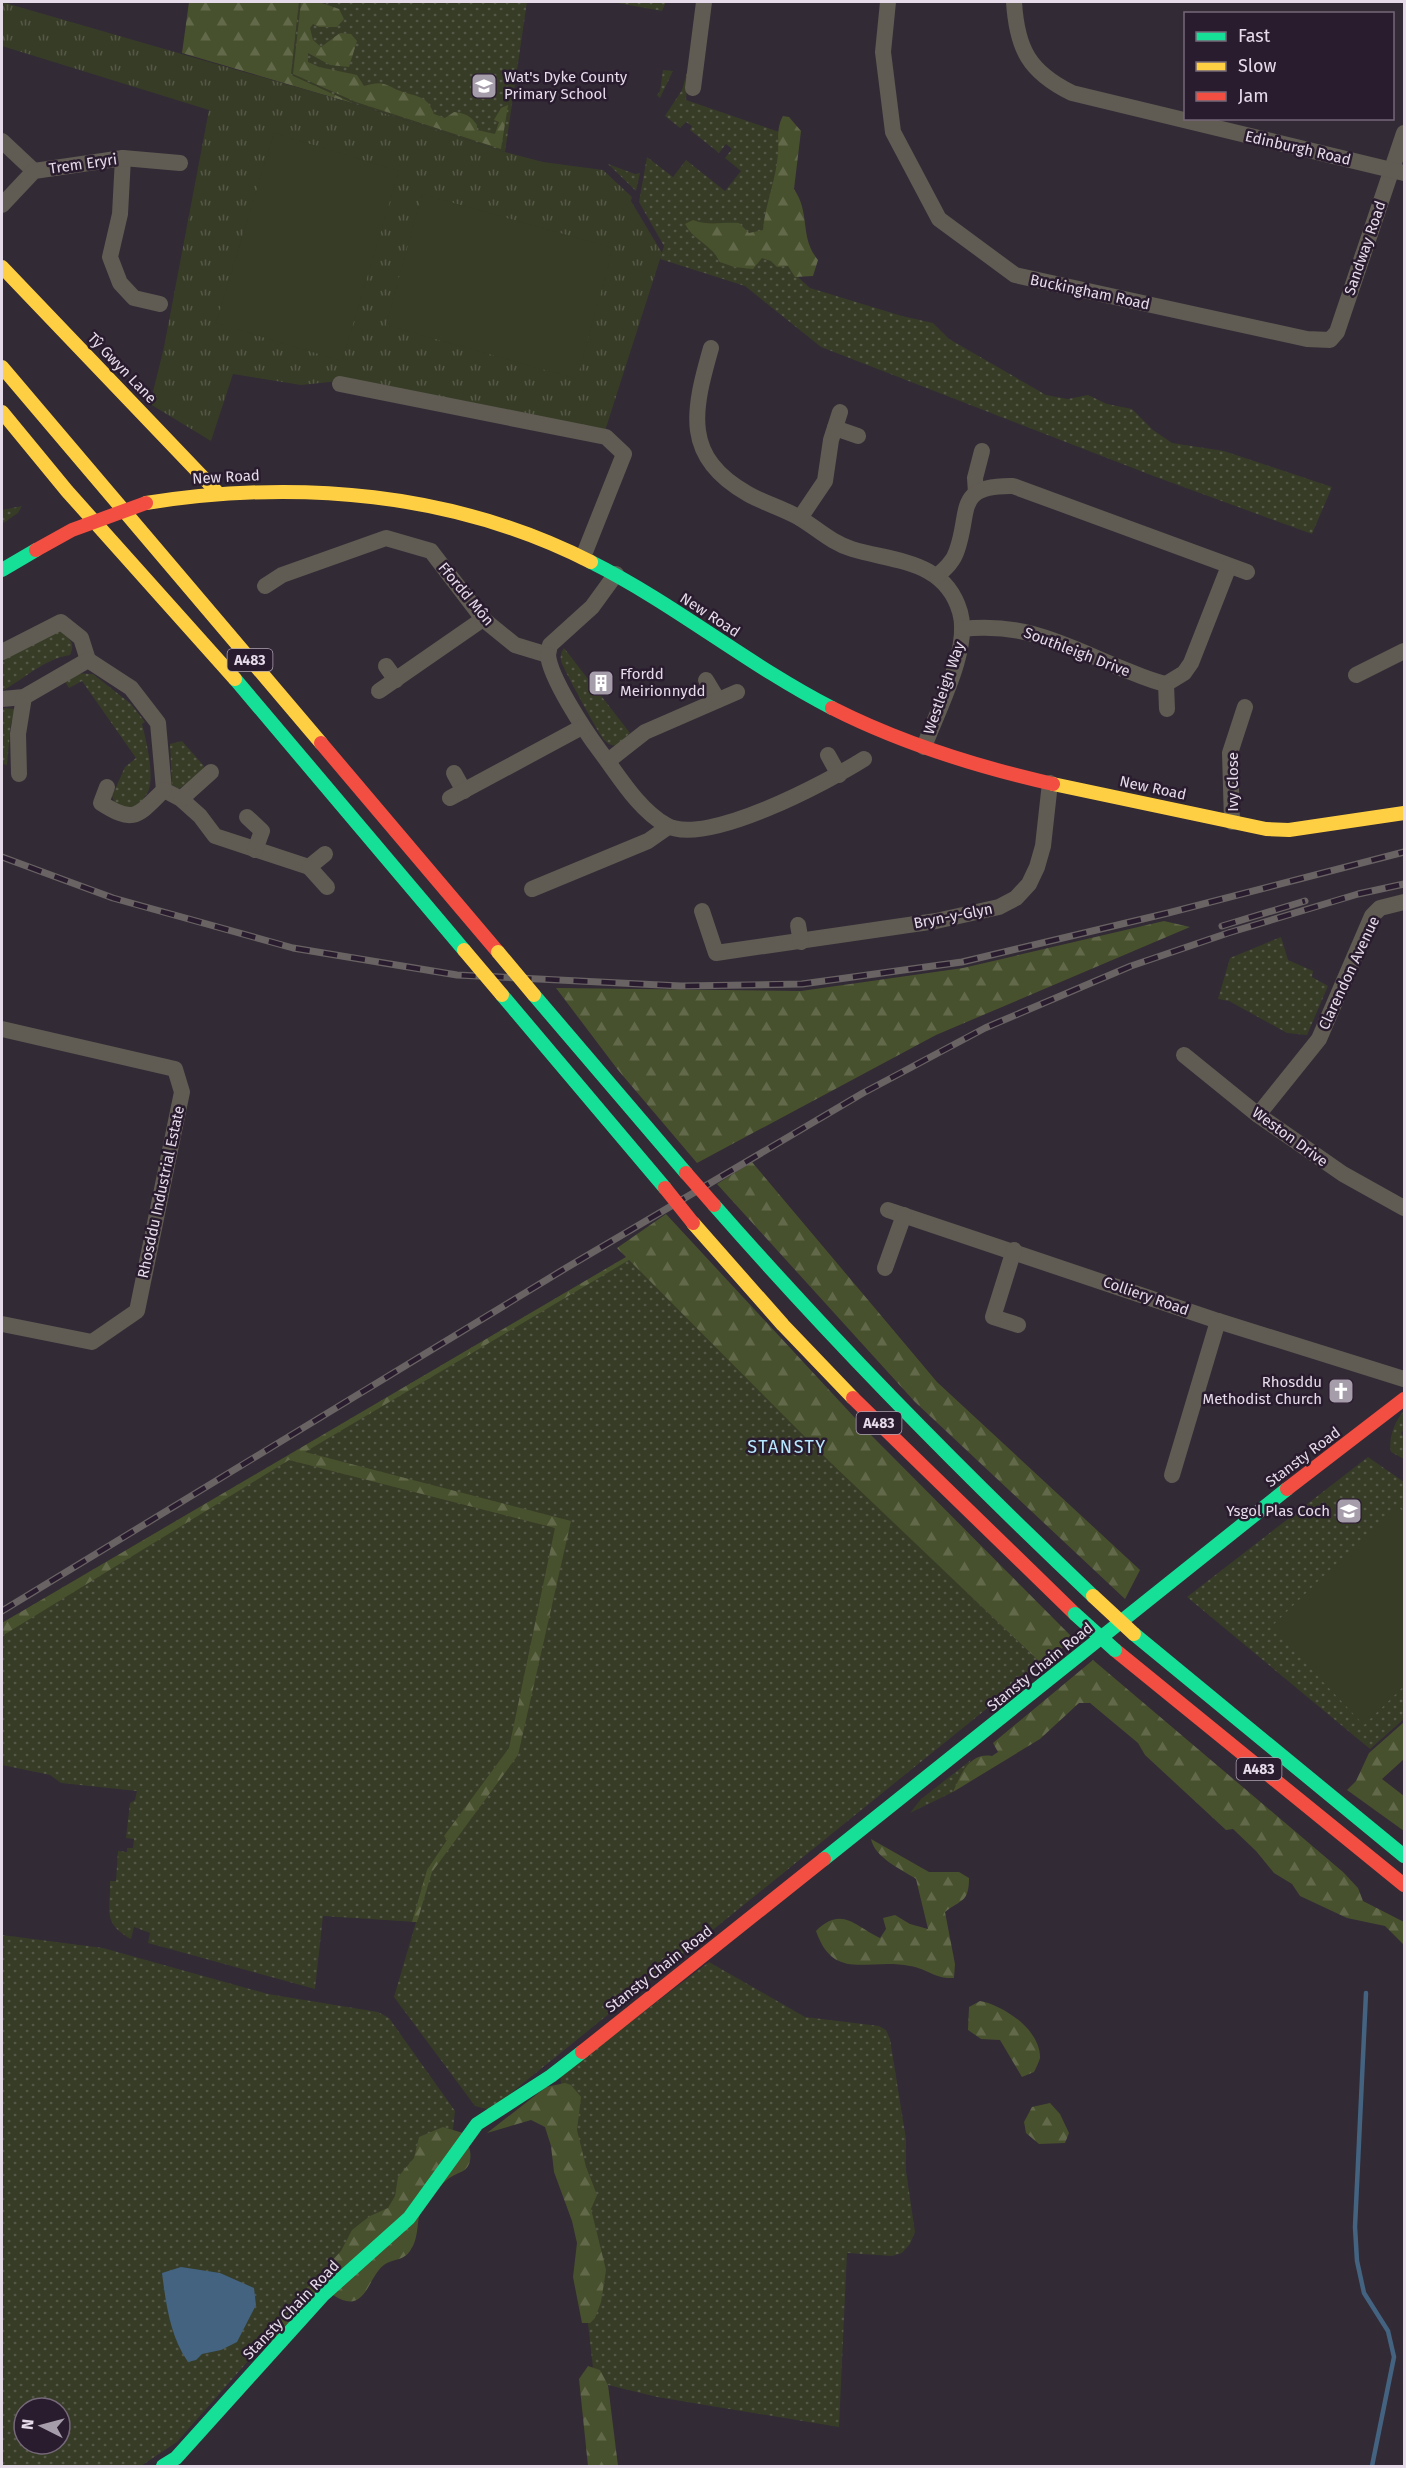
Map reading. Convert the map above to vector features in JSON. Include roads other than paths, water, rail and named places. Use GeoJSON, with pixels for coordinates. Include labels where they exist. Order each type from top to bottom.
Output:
{"type":"FeatureCollection","features":[{"type":"Feature","properties":{"kind":"main road","name":"Tŷ Gwyn Lane"},"geometry":{"type":"LineString","coordinates":[[2,267],[218,493]]}},
{"type":"Feature","properties":{"kind":"main road","name":"A483"},"geometry":{"type":"LineString","coordinates":[[2,367],[764,1263],[949,1459],[1134,1634],[1404,1856]]}},
{"type":"Feature","properties":{"kind":"main road","name":"A483"},"geometry":{"type":"LineString","coordinates":[[2,412],[67,491],[230,673],[738,1277],[920,1466],[1075,1614],[1204,1725],[1404,1886]]}},
{"type":"Feature","properties":{"kind":"main road","name":"New Road"},"geometry":{"type":"LineString","coordinates":[[2,570],[72,530],[147,503],[218,493],[305,490],[406,502],[482,519],[583,557],[616,574],[791,686],[840,712],[924,747],[1050,783],[1232,822],[1288,830],[1404,813]]}},
{"type":"Feature","properties":{"kind":"main road","name":"Stansty Road"},"geometry":{"type":"LineString","coordinates":[[1221,1540],[1404,1400]]}},
{"type":"Feature","properties":{"kind":"main road","name":"Stansty Chain Road"},"geometry":{"type":"LineString","coordinates":[[163,2466],[176,2458],[323,2295],[409,2218],[477,2124],[551,2076],[1051,1679],[1221,1540]]}},
{"type":"Feature","properties":{"kind":"street"},"geometry":{"type":"LineString","coordinates":[[693,88],[704,2]]}},
{"type":"Feature","properties":{"kind":"street","name":"Buckingham Road"},"geometry":{"type":"LineString","coordinates":[[888,2],[883,52],[893,132],[939,219],[1015,275],[1307,339]]}},
{"type":"Feature","properties":{"kind":"street","name":"Edinburgh Road"},"geometry":{"type":"LineString","coordinates":[[1014,2],[1018,34],[1032,65],[1041,76],[1072,93],[1184,120]]}},
{"type":"Feature","properties":{"kind":"street","name":"Edinburgh Road"},"geometry":{"type":"LineString","coordinates":[[1185,120],[1398,171]]}},
{"type":"Feature","properties":{"kind":"street","name":"Sandway Road"},"geometry":{"type":"LineString","coordinates":[[1307,339],[1330,340],[1337,332],[1398,171],[1404,133]]}},
{"type":"Feature","properties":{"kind":"street"},"geometry":{"type":"LineString","coordinates":[[2,141],[34,171]]}},
{"type":"Feature","properties":{"kind":"street"},"geometry":{"type":"LineString","coordinates":[[123,158],[120,214],[110,257],[120,283],[134,298],[160,304]]}},
{"type":"Feature","properties":{"kind":"street","name":"Trem Eryri"},"geometry":{"type":"LineString","coordinates":[[2,205],[34,171],[123,158],[180,162]]}},
{"type":"Feature","properties":{"kind":"street"},"geometry":{"type":"LineString","coordinates":[[711,348],[698,411],[698,438],[702,450],[716,470],[737,487],[800,518],[830,541],[872,555],[914,564],[937,576],[960,611],[962,629]]}},
{"type":"Feature","properties":{"kind":"street"},"geometry":{"type":"LineString","coordinates":[[340,384],[606,437],[624,454],[583,557]]}},
{"type":"Feature","properties":{"kind":"street"},"geometry":{"type":"LineString","coordinates":[[800,518],[825,481],[837,420],[858,436]]}},
{"type":"Feature","properties":{"kind":"street"},"geometry":{"type":"LineString","coordinates":[[976,493],[975,478],[982,451]]}},
{"type":"Feature","properties":{"kind":"street"},"geometry":{"type":"LineString","coordinates":[[937,576],[949,566],[957,552],[964,511],[976,493],[988,488],[1013,486],[1247,572]]}},
{"type":"Feature","properties":{"kind":"street","name":"Ffordd Môn"},"geometry":{"type":"LineString","coordinates":[[265,586],[277,570],[386,538],[431,551],[483,619],[515,645],[548,656]]}},
{"type":"Feature","properties":{"kind":"street"},"geometry":{"type":"LineString","coordinates":[[1167,709],[1166,684],[1184,673],[1191,663],[1229,566]]}},
{"type":"Feature","properties":{"kind":"street"},"geometry":{"type":"LineString","coordinates":[[616,574],[592,607],[550,645],[549,669],[582,727],[639,802],[668,827],[685,831],[719,826],[808,792],[864,759]]}},
{"type":"Feature","properties":{"kind":"street"},"geometry":{"type":"LineString","coordinates":[[2,652],[62,616],[81,638],[88,660],[131,688],[158,723],[164,790]]}},
{"type":"Feature","properties":{"kind":"street"},"geometry":{"type":"LineString","coordinates":[[379,691],[391,673],[483,619]]}},
{"type":"Feature","properties":{"kind":"street","name":"Southleigh Drive"},"geometry":{"type":"LineString","coordinates":[[962,629],[997,627],[1034,633],[1166,684]]}},
{"type":"Feature","properties":{"kind":"street","name":"Westleigh Way"},"geometry":{"type":"LineString","coordinates":[[924,747],[962,647],[962,629]]}},
{"type":"Feature","properties":{"kind":"street"},"geometry":{"type":"LineString","coordinates":[[1356,675],[1404,651]]}},
{"type":"Feature","properties":{"kind":"street"},"geometry":{"type":"LineString","coordinates":[[2,699],[24,697],[88,660]]}},
{"type":"Feature","properties":{"kind":"street"},"geometry":{"type":"LineString","coordinates":[[706,680],[718,700]]}},
{"type":"Feature","properties":{"kind":"street"},"geometry":{"type":"LineString","coordinates":[[608,761],[645,732],[737,692]]}},
{"type":"Feature","properties":{"kind":"street"},"geometry":{"type":"LineString","coordinates":[[19,774],[18,734],[24,697]]}},
{"type":"Feature","properties":{"kind":"street","name":"Ivy Close"},"geometry":{"type":"LineString","coordinates":[[1232,822],[1230,753],[1245,707]]}},
{"type":"Feature","properties":{"kind":"street"},"geometry":{"type":"LineString","coordinates":[[454,773],[457,794],[582,727]]}},
{"type":"Feature","properties":{"kind":"street"},"geometry":{"type":"LineString","coordinates":[[828,755],[839,775]]}},
{"type":"Feature","properties":{"kind":"street"},"geometry":{"type":"LineString","coordinates":[[181,799],[211,772]]}},
{"type":"Feature","properties":{"kind":"street","name":"Bryn-y-Glyn"},"geometry":{"type":"LineString","coordinates":[[702,911],[716,953],[799,934],[980,912],[999,907],[1016,898],[1029,884],[1037,867],[1043,846],[1050,783]]}},
{"type":"Feature","properties":{"kind":"street"},"geometry":{"type":"LineString","coordinates":[[100,798],[119,815],[137,816],[164,790]]}},
{"type":"Feature","properties":{"kind":"street"},"geometry":{"type":"LineString","coordinates":[[164,790],[181,799],[200,816],[215,836],[309,867],[327,887]]}},
{"type":"Feature","properties":{"kind":"street"},"geometry":{"type":"LineString","coordinates":[[247,817],[262,831],[255,850]]}},
{"type":"Feature","properties":{"kind":"street"},"geometry":{"type":"LineString","coordinates":[[532,889],[648,841],[668,827]]}},
{"type":"Feature","properties":{"kind":"street"},"geometry":{"type":"LineString","coordinates":[[309,867],[325,854]]}},
{"type":"Feature","properties":{"kind":"street","name":"Clarendon Avenue"},"geometry":{"type":"LineString","coordinates":[[1258,1114],[1319,1038],[1372,916],[1380,908],[1404,902]]}},
{"type":"Feature","properties":{"kind":"street","name":"Rhosddu Industrial Estate"},"geometry":{"type":"LineString","coordinates":[[2,1029],[175,1069],[182,1092],[137,1311],[92,1342],[2,1324]]}},
{"type":"Feature","properties":{"kind":"street","name":"Weston Drive"},"geometry":{"type":"LineString","coordinates":[[1184,1055],[1258,1114],[1342,1174],[1404,1208]]}},
{"type":"Feature","properties":{"kind":"street","name":"Colliery Road"},"geometry":{"type":"LineString","coordinates":[[885,1268],[896,1213],[1014,1250],[1218,1321],[1404,1380]]}},
{"type":"Feature","properties":{"kind":"street"},"geometry":{"type":"LineString","coordinates":[[1014,1250],[993,1317],[1018,1324]]}},
{"type":"Feature","properties":{"kind":"street"},"geometry":{"type":"LineString","coordinates":[[1172,1475],[1218,1321]]}},
{"type":"Feature","properties":{"kind":"water"},"geometry":{"type":"Polygon","coordinates":[[[181,2267],[220,2273],[254,2288],[256,2305],[237,2342],[221,2350],[202,2354],[196,2360],[188,2362],[173,2331],[162,2273],[181,2267]]]}},
{"type":"Feature","properties":{"kind":"waterway"},"geometry":{"type":"LineString","coordinates":[[1366,1993],[1355,2227],[1357,2261],[1364,2293],[1388,2331],[1394,2357],[1372,2466]]}},
{"type":"Feature","properties":{"kind":"railway"},"geometry":{"type":"LineString","coordinates":[[2,857],[113,898],[293,948],[457,975],[681,986],[802,984],[962,962],[1168,913],[1404,852]]}},
{"type":"Feature","properties":{"kind":"railway"},"geometry":{"type":"LineString","coordinates":[[2,1611],[566,1268],[863,1093],[985,1028],[1131,966],[1228,933],[1358,894],[1404,884]]}},
{"type":"Feature","properties":{"kind":"railway"},"geometry":{"type":"LineString","coordinates":[[1222,926],[1305,901]]}},
{"type":"Feature","properties":{"kind":"place","name":"Wat's Dyke County Primary School"},"geometry":{"type":"Point","coordinates":[484,86]}},
{"type":"Feature","properties":{"kind":"place","name":"Ffordd Meirionnydd"},"geometry":{"type":"Point","coordinates":[601,683]}},
{"type":"Feature","properties":{"kind":"place","name":"Rhosddu Methodist Church"},"geometry":{"type":"Point","coordinates":[1341,1391]}},
{"type":"Feature","properties":{"kind":"place","name":"Ysgol Plas Coch"},"geometry":{"type":"Point","coordinates":[1349,1511]}},
{"type":"Feature","properties":{"kind":"district","name":"STANSTY"},"geometry":{"type":"Point","coordinates":[787,1447]}}]}
